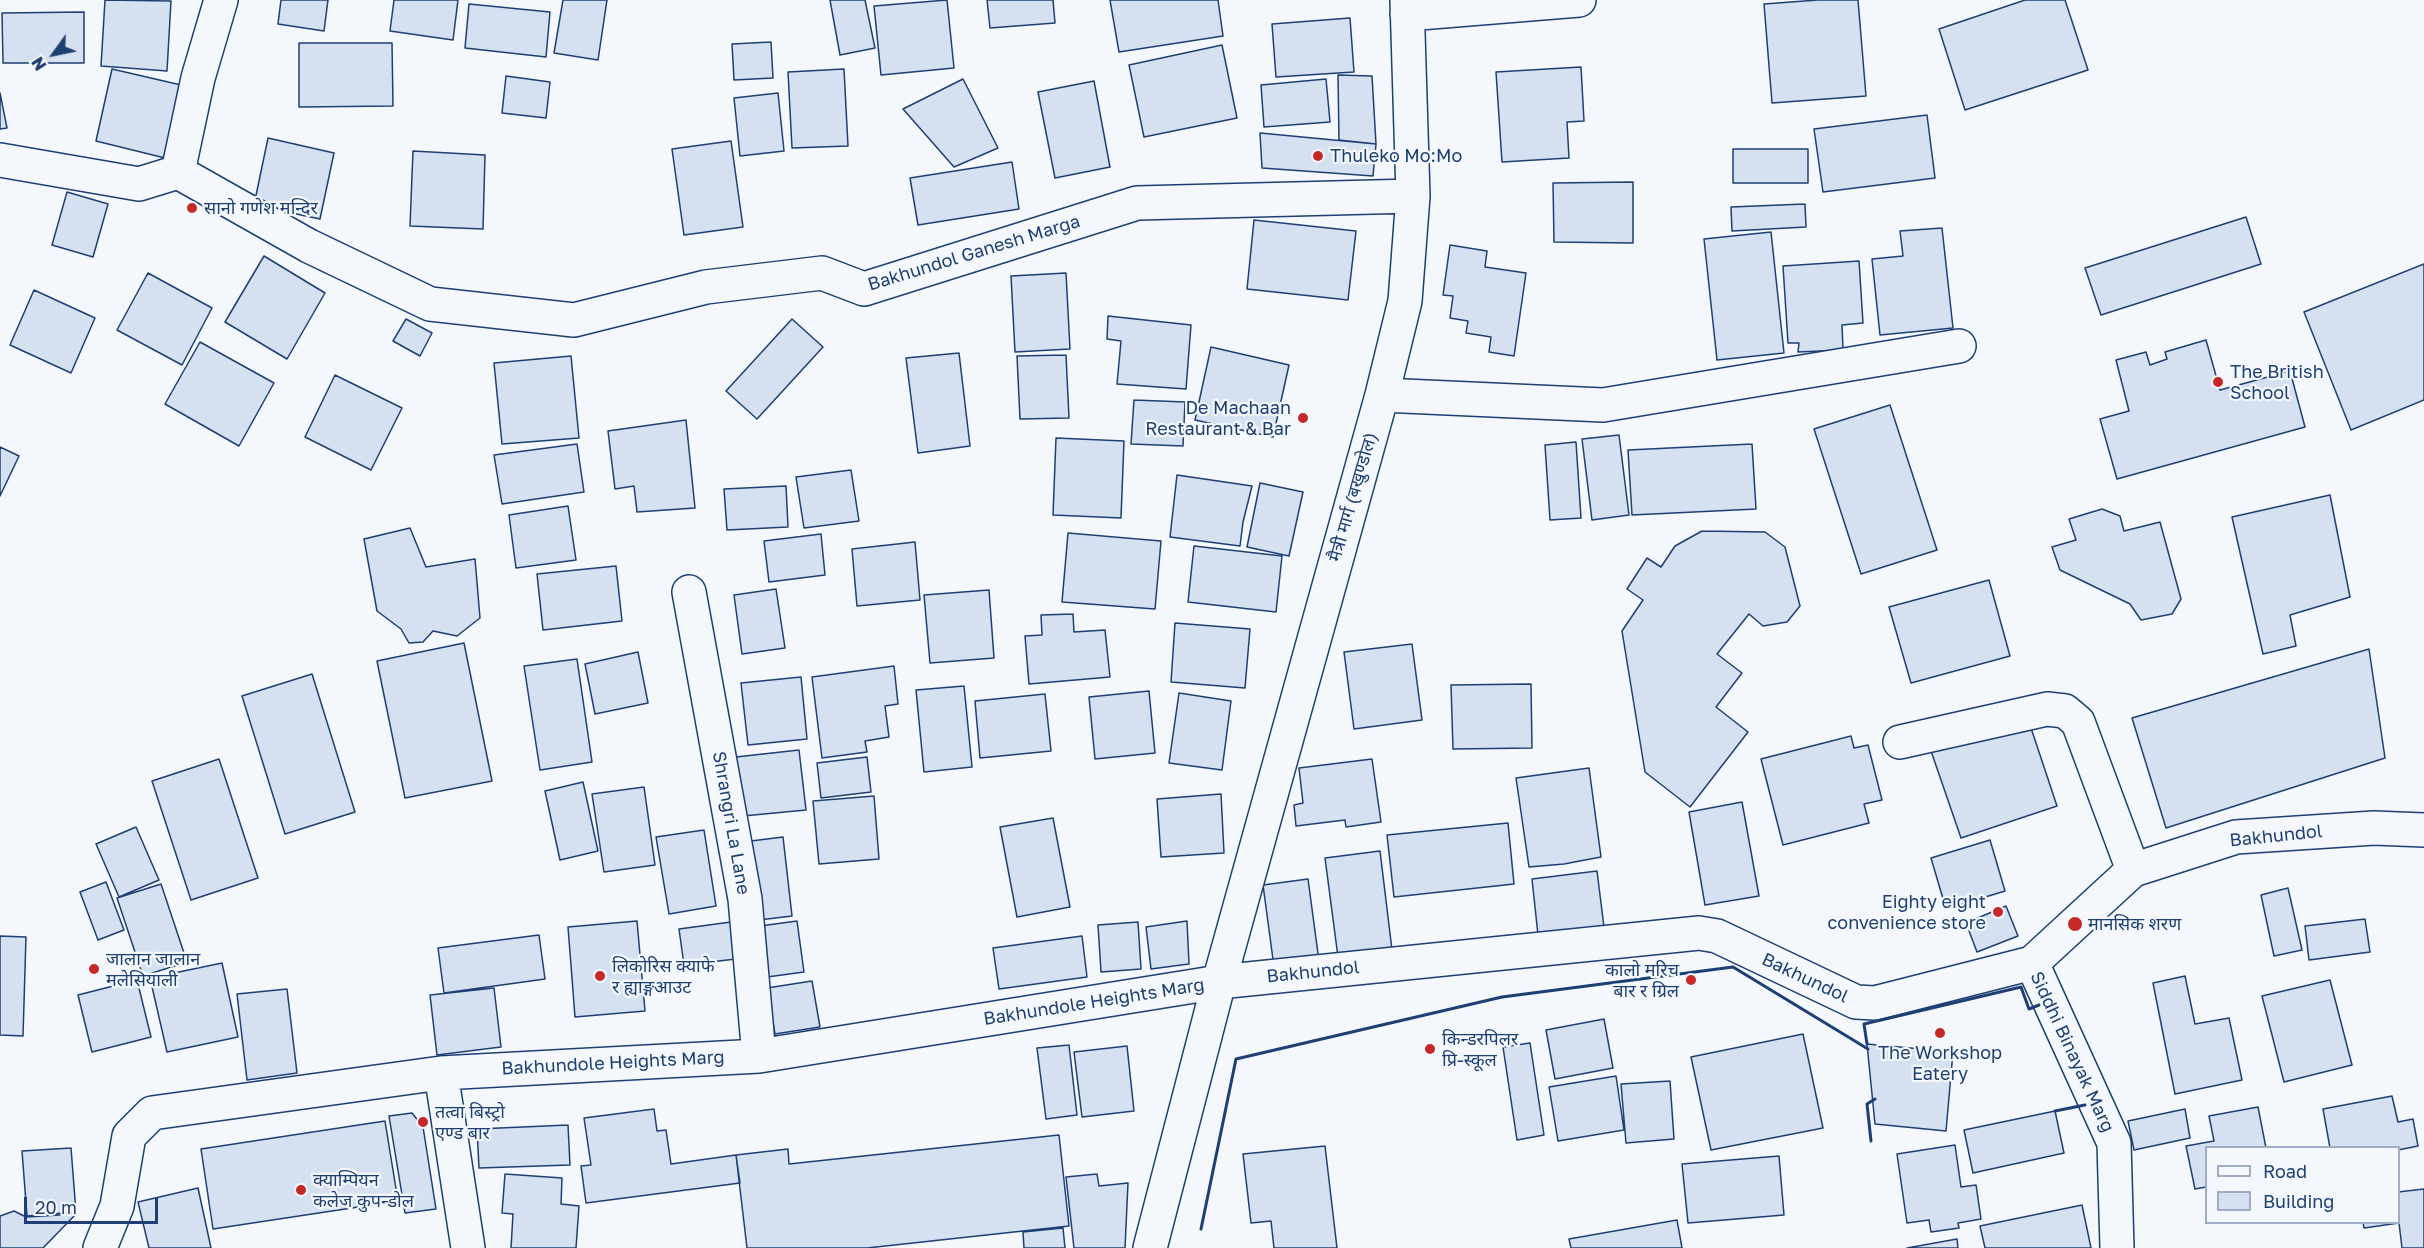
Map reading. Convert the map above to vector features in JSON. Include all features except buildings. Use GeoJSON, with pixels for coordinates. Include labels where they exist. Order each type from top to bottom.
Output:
{"type":"FeatureCollection","features":[{"type":"Feature","properties":{"kind":"street"},"geometry":{"type":"LineString","coordinates":[[0,160],[139,184],[178,172],[198,78],[221,0]]}},
{"type":"Feature","properties":{"kind":"street"},"geometry":{"type":"LineString","coordinates":[[1407,7],[1579,0]]}},
{"type":"Feature","properties":{"kind":"street","name":"मैत्री मार्ग (बखुण्डोल)"},"geometry":{"type":"LineString","coordinates":[[1150,1248],[1219,982],[1382,395],[1405,301],[1413,196],[1407,7]]}},
{"type":"Feature","properties":{"kind":"street","name":"Bakhundol Ganesh Marga"},"geometry":{"type":"LineString","coordinates":[[178,172],[309,246],[430,304],[574,320],[706,287],[822,273],[864,290],[1137,203],[1413,196]]}},
{"type":"Feature","properties":{"kind":"street"},"geometry":{"type":"LineString","coordinates":[[1382,395],[1603,405],[1959,346]]}},
{"type":"Feature","properties":{"kind":"street","name":"Shrangri La Lane"},"geometry":{"type":"LineString","coordinates":[[689,592],[745,898],[759,1056]]}},
{"type":"Feature","properties":{"kind":"street"},"geometry":{"type":"LineString","coordinates":[[1900,742],[2047,709],[2065,711],[2078,722],[2133,870]]}},
{"type":"Feature","properties":{"kind":"street","name":"Bakhundol"},"geometry":{"type":"LineString","coordinates":[[1219,982],[1699,933],[1717,936],[1856,1002],[1875,1003],[2032,963],[2133,870],[2236,837],[2374,828],[2424,830]]}},
{"type":"Feature","properties":{"kind":"street","name":"Siddhi Binayak Marg"},"geometry":{"type":"LineString","coordinates":[[2032,963],[2114,1143],[2117,1248]]}},
{"type":"Feature","properties":{"kind":"street","name":"Bakhundole Heights Marg"},"geometry":{"type":"LineString","coordinates":[[100,1248],[117,1206],[129,1136],[152,1113],[441,1072],[759,1056],[1219,982]]}},
{"type":"Feature","properties":{"kind":"street"},"geometry":{"type":"LineString","coordinates":[[441,1072],[468,1248]]}},
{"type":"Feature","properties":{"kind":"wall"},"geometry":{"type":"LineString","coordinates":[[1201,1229],[1236,1059],[1502,997],[1733,967],[1868,1049]]}},
{"type":"Feature","properties":{"kind":"wall"},"geometry":{"type":"LineString","coordinates":[[1867,1044],[1864,1024],[2021,987],[2029,1009],[2039,1005]]}},
{"type":"Feature","properties":{"kind":"wall"},"geometry":{"type":"LineString","coordinates":[[1871,1141],[1867,1104],[1875,1099]]}},
{"type":"Feature","properties":{"kind":"wall"},"geometry":{"type":"LineString","coordinates":[[2055,1111],[2085,1105]]}},
{"type":"Feature","properties":{"kind":"place","name":"Thuleko Mo:Mo"},"geometry":{"type":"Point","coordinates":[1318,156]}},
{"type":"Feature","properties":{"kind":"place","name":"सानो गणेश मन्दिर"},"geometry":{"type":"Point","coordinates":[192,208]}},
{"type":"Feature","properties":{"kind":"place","name":"The British School"},"geometry":{"type":"Point","coordinates":[2218,382]}},
{"type":"Feature","properties":{"kind":"place","name":"De Machaan Restaurant & Bar"},"geometry":{"type":"Point","coordinates":[1303,418]}},
{"type":"Feature","properties":{"kind":"place","name":"Eighty eight convenience store"},"geometry":{"type":"Point","coordinates":[1998,912]}},
{"type":"Feature","properties":{"kind":"place","name":"मानसिक शरण"},"geometry":{"type":"Point","coordinates":[2075,924]}},
{"type":"Feature","properties":{"kind":"place","name":"जालान जालान मलेसियाली"},"geometry":{"type":"Point","coordinates":[94,969]}},
{"type":"Feature","properties":{"kind":"place","name":"लिकोरिस क्याफे र ह्याङ्गआउट"},"geometry":{"type":"Point","coordinates":[600,976]}},
{"type":"Feature","properties":{"kind":"place","name":"कालो मरिच बार र ग्रिल"},"geometry":{"type":"Point","coordinates":[1691,980]}},
{"type":"Feature","properties":{"kind":"place","name":"The Workshop Eatery"},"geometry":{"type":"Point","coordinates":[1940,1033]}},
{"type":"Feature","properties":{"kind":"place","name":"किन्डरपिलर प्रि-स्कूल"},"geometry":{"type":"Point","coordinates":[1430,1049]}},
{"type":"Feature","properties":{"kind":"place","name":"तत्वा बिस्ट्रो एण्ड बार"},"geometry":{"type":"Point","coordinates":[423,1122]}},
{"type":"Feature","properties":{"kind":"place","name":"क्याम्पियन कलेज कुपन्डोल"},"geometry":{"type":"Point","coordinates":[301,1190]}}]}
